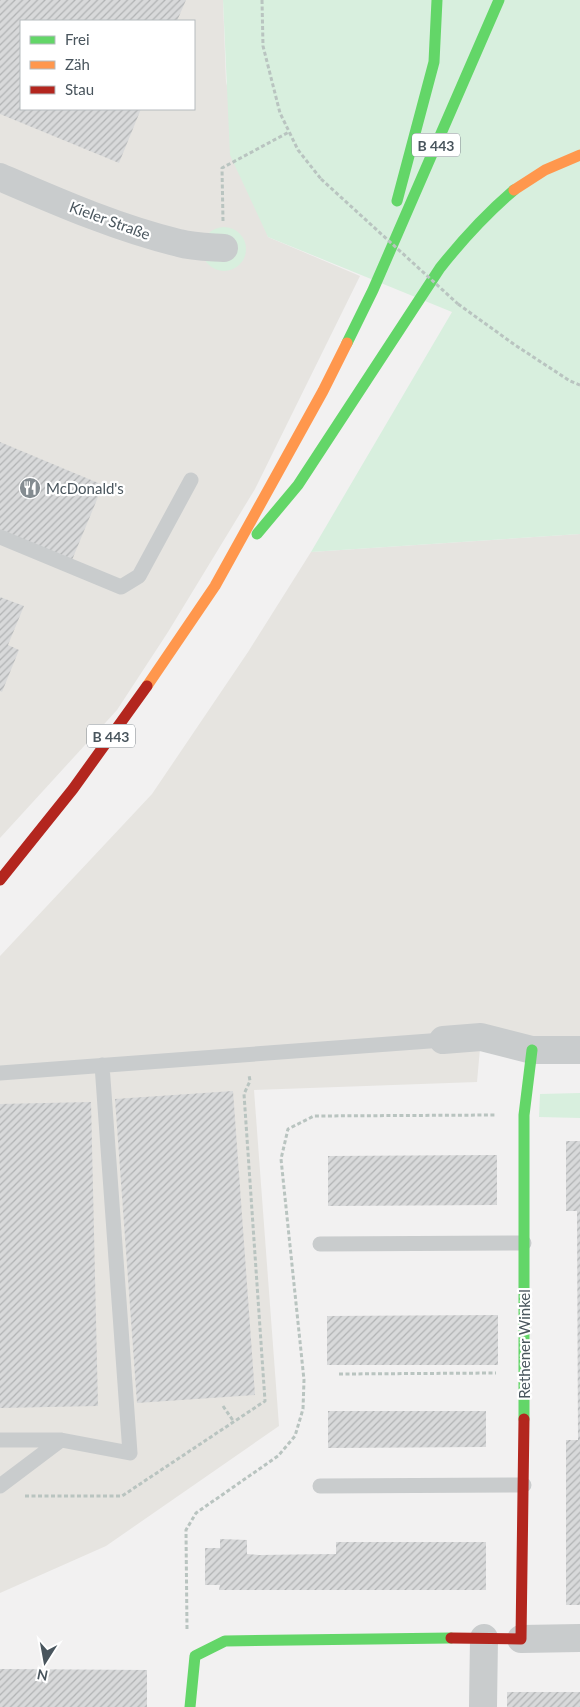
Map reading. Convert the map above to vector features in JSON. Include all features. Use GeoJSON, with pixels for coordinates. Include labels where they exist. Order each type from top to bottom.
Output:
{"type":"FeatureCollection","features":[{"type":"Feature","properties":{"kind":"main road"},"geometry":{"type":"LineString","coordinates":[[373,290],[434,62],[437,0]]}},
{"type":"Feature","properties":{"kind":"main road","name":"B 443"},"geometry":{"type":"LineString","coordinates":[[0,880],[73,789],[166,659],[215,586],[323,391],[373,290],[499,0]]}},
{"type":"Feature","properties":{"kind":"main road"},"geometry":{"type":"LineString","coordinates":[[215,586],[297,486],[432,281],[467,233],[506,195],[557,163],[580,155]]}},
{"type":"Feature","properties":{"kind":"main road","name":"Rethener Winkel"},"geometry":{"type":"LineString","coordinates":[[522,1639],[525,1373],[524,1115],[532,1050]]}},
{"type":"Feature","properties":{"kind":"main road"},"geometry":{"type":"LineString","coordinates":[[190,1707],[195,1656],[226,1641],[522,1639]]}},
{"type":"Feature","properties":{"kind":"street","name":"Kieler Straße"},"geometry":{"type":"LineString","coordinates":[[0,177],[127,228],[181,244],[224,248]]}},
{"type":"Feature","properties":{"kind":"street"},"geometry":{"type":"LineString","coordinates":[[443,1040],[481,1036],[532,1050],[580,1050]]}},
{"type":"Feature","properties":{"kind":"street"},"geometry":{"type":"LineString","coordinates":[[484,1638],[484,1707]]}},
{"type":"Feature","properties":{"kind":"street"},"geometry":{"type":"LineString","coordinates":[[522,1639],[580,1638]]}},
{"type":"Feature","properties":{"kind":"lane"},"geometry":{"type":"LineString","coordinates":[[0,537],[121,587],[139,576],[191,480]]}},
{"type":"Feature","properties":{"kind":"lane"},"geometry":{"type":"LineString","coordinates":[[0,1073],[443,1040]]}},
{"type":"Feature","properties":{"kind":"lane"},"geometry":{"type":"LineString","coordinates":[[0,1440],[61,1440],[130,1453],[102,1066]]}},
{"type":"Feature","properties":{"kind":"lane"},"geometry":{"type":"LineString","coordinates":[[320,1244],[524,1243]]}},
{"type":"Feature","properties":{"kind":"lane"},"geometry":{"type":"LineString","coordinates":[[0,1486],[61,1440]]}},
{"type":"Feature","properties":{"kind":"lane"},"geometry":{"type":"LineString","coordinates":[[320,1486],[524,1485]]}},
{"type":"Feature","properties":{"kind":"path"},"geometry":{"type":"LineString","coordinates":[[262,0],[263,46],[280,113],[298,150],[321,179],[458,304],[515,345],[580,385]]}},
{"type":"Feature","properties":{"kind":"path"},"geometry":{"type":"LineString","coordinates":[[224,248],[222,168],[289,132]]}},
{"type":"Feature","properties":{"kind":"path"},"geometry":{"type":"LineString","coordinates":[[24,1496],[122,1496],[264,1401],[244,1094],[250,1080],[247,1055]]}},
{"type":"Feature","properties":{"kind":"path"},"geometry":{"type":"LineString","coordinates":[[195,1656],[186,1627],[186,1530],[196,1513],[278,1456],[296,1436],[303,1409],[304,1380],[281,1158],[288,1129],[314,1116],[524,1115]]}},
{"type":"Feature","properties":{"kind":"path"},"geometry":{"type":"LineString","coordinates":[[339,1374],[525,1373]]}},
{"type":"Feature","properties":{"kind":"path"},"geometry":{"type":"LineString","coordinates":[[223,1406],[234,1422]]}},
{"type":"Feature","properties":{"kind":"shaded area"},"geometry":{"type":"Polygon","coordinates":[[[0,0],[223,0],[226,82],[268,237],[360,276],[255,489],[168,632],[117,710],[0,838],[0,0]]]}},
{"type":"Feature","properties":{"kind":"shaded area"},"geometry":{"type":"Polygon","coordinates":[[[580,534],[580,1050],[481,1037],[477,1082],[254,1090],[279,1426],[106,1546],[0,1593],[0,956],[152,794],[248,652],[311,552],[580,534]]]}},
{"type":"Feature","properties":{"kind":"green space"},"geometry":{"type":"Polygon","coordinates":[[[223,0],[580,0],[580,534],[311,552],[452,312],[268,237],[230,155],[223,0]]]}},
{"type":"Feature","properties":{"kind":"green space"},"geometry":{"type":"Polygon","coordinates":[[[224,227],[236,231],[242,237],[246,249],[242,261],[236,267],[224,271],[212,267],[206,261],[202,249],[206,237],[212,231],[224,227]]]}},
{"type":"Feature","properties":{"kind":"green space"},"geometry":{"type":"Polygon","coordinates":[[[580,1093],[580,1118],[539,1117],[540,1094],[580,1093]]]}},
{"type":"Feature","properties":{"kind":"building"},"geometry":{"type":"Polygon","coordinates":[[[0,0],[186,0],[177,20],[20,20],[20,110],[141,110],[119,163],[0,114],[0,0]]]}},
{"type":"Feature","properties":{"kind":"building"},"geometry":{"type":"Polygon","coordinates":[[[0,442],[103,485],[72,560],[0,530],[0,442]]]}},
{"type":"Feature","properties":{"kind":"building"},"geometry":{"type":"Polygon","coordinates":[[[0,597],[24,606],[8,645],[19,650],[2,692],[0,691],[0,597]]]}},
{"type":"Feature","properties":{"kind":"building"},"geometry":{"type":"Polygon","coordinates":[[[233,1091],[255,1395],[137,1403],[115,1099],[233,1091]]]}},
{"type":"Feature","properties":{"kind":"building"},"geometry":{"type":"Polygon","coordinates":[[[91,1102],[98,1406],[0,1408],[0,1104],[91,1102]]]}},
{"type":"Feature","properties":{"kind":"building"},"geometry":{"type":"Polygon","coordinates":[[[566,1141],[580,1141],[580,1605],[566,1605],[566,1440],[578,1440],[577,1211],[566,1211],[566,1141]]]}},
{"type":"Feature","properties":{"kind":"building"},"geometry":{"type":"Polygon","coordinates":[[[497,1155],[497,1205],[328,1206],[328,1156],[497,1155]]]}},
{"type":"Feature","properties":{"kind":"building"},"geometry":{"type":"Polygon","coordinates":[[[498,1315],[498,1365],[327,1365],[327,1316],[498,1315]]]}},
{"type":"Feature","properties":{"kind":"building"},"geometry":{"type":"Polygon","coordinates":[[[328,1411],[486,1411],[486,1447],[328,1448],[328,1411]]]}},
{"type":"Feature","properties":{"kind":"building"},"geometry":{"type":"Polygon","coordinates":[[[220,1539],[247,1540],[247,1554],[259,1555],[336,1554],[336,1542],[486,1542],[486,1590],[219,1590],[220,1585],[205,1585],[205,1548],[220,1548],[220,1539]]]}},
{"type":"Feature","properties":{"kind":"building"},"geometry":{"type":"Polygon","coordinates":[[[0,1669],[147,1670],[147,1707],[0,1707],[0,1669]]]}},
{"type":"Feature","properties":{"kind":"building"},"geometry":{"type":"Polygon","coordinates":[[[507,1692],[580,1692],[580,1707],[507,1707],[507,1692]]]}},
{"type":"Feature","properties":{"kind":"traffic: fast"},"geometry":{"type":"LineString","coordinates":[[397,201],[434,62],[437,0]]}},
{"type":"Feature","properties":{"kind":"traffic: fast"},"geometry":{"type":"LineString","coordinates":[[347,343],[373,290],[499,0]]}},
{"type":"Feature","properties":{"kind":"traffic: fast"},"geometry":{"type":"LineString","coordinates":[[257,534],[298,485],[440,268],[475,227],[514,190]]}},
{"type":"Feature","properties":{"kind":"traffic: fast"},"geometry":{"type":"LineString","coordinates":[[524,1419],[524,1115],[532,1050]]}},
{"type":"Feature","properties":{"kind":"traffic: fast"},"geometry":{"type":"LineString","coordinates":[[190,1707],[195,1656],[225,1641],[451,1638]]}},
{"type":"Feature","properties":{"kind":"traffic: slow"},"geometry":{"type":"LineString","coordinates":[[514,190],[545,170],[580,155]]}},
{"type":"Feature","properties":{"kind":"traffic: slow"},"geometry":{"type":"LineString","coordinates":[[147,686],[215,586],[323,391],[347,343]]}},
{"type":"Feature","properties":{"kind":"traffic: jam"},"geometry":{"type":"LineString","coordinates":[[0,880],[73,789],[147,686]]}},
{"type":"Feature","properties":{"kind":"traffic: jam"},"geometry":{"type":"LineString","coordinates":[[451,1638],[521,1639],[524,1419]]}},
{"type":"Feature","properties":{"kind":"place","name":"McDonald's"},"geometry":{"type":"Point","coordinates":[30,488]}}]}
